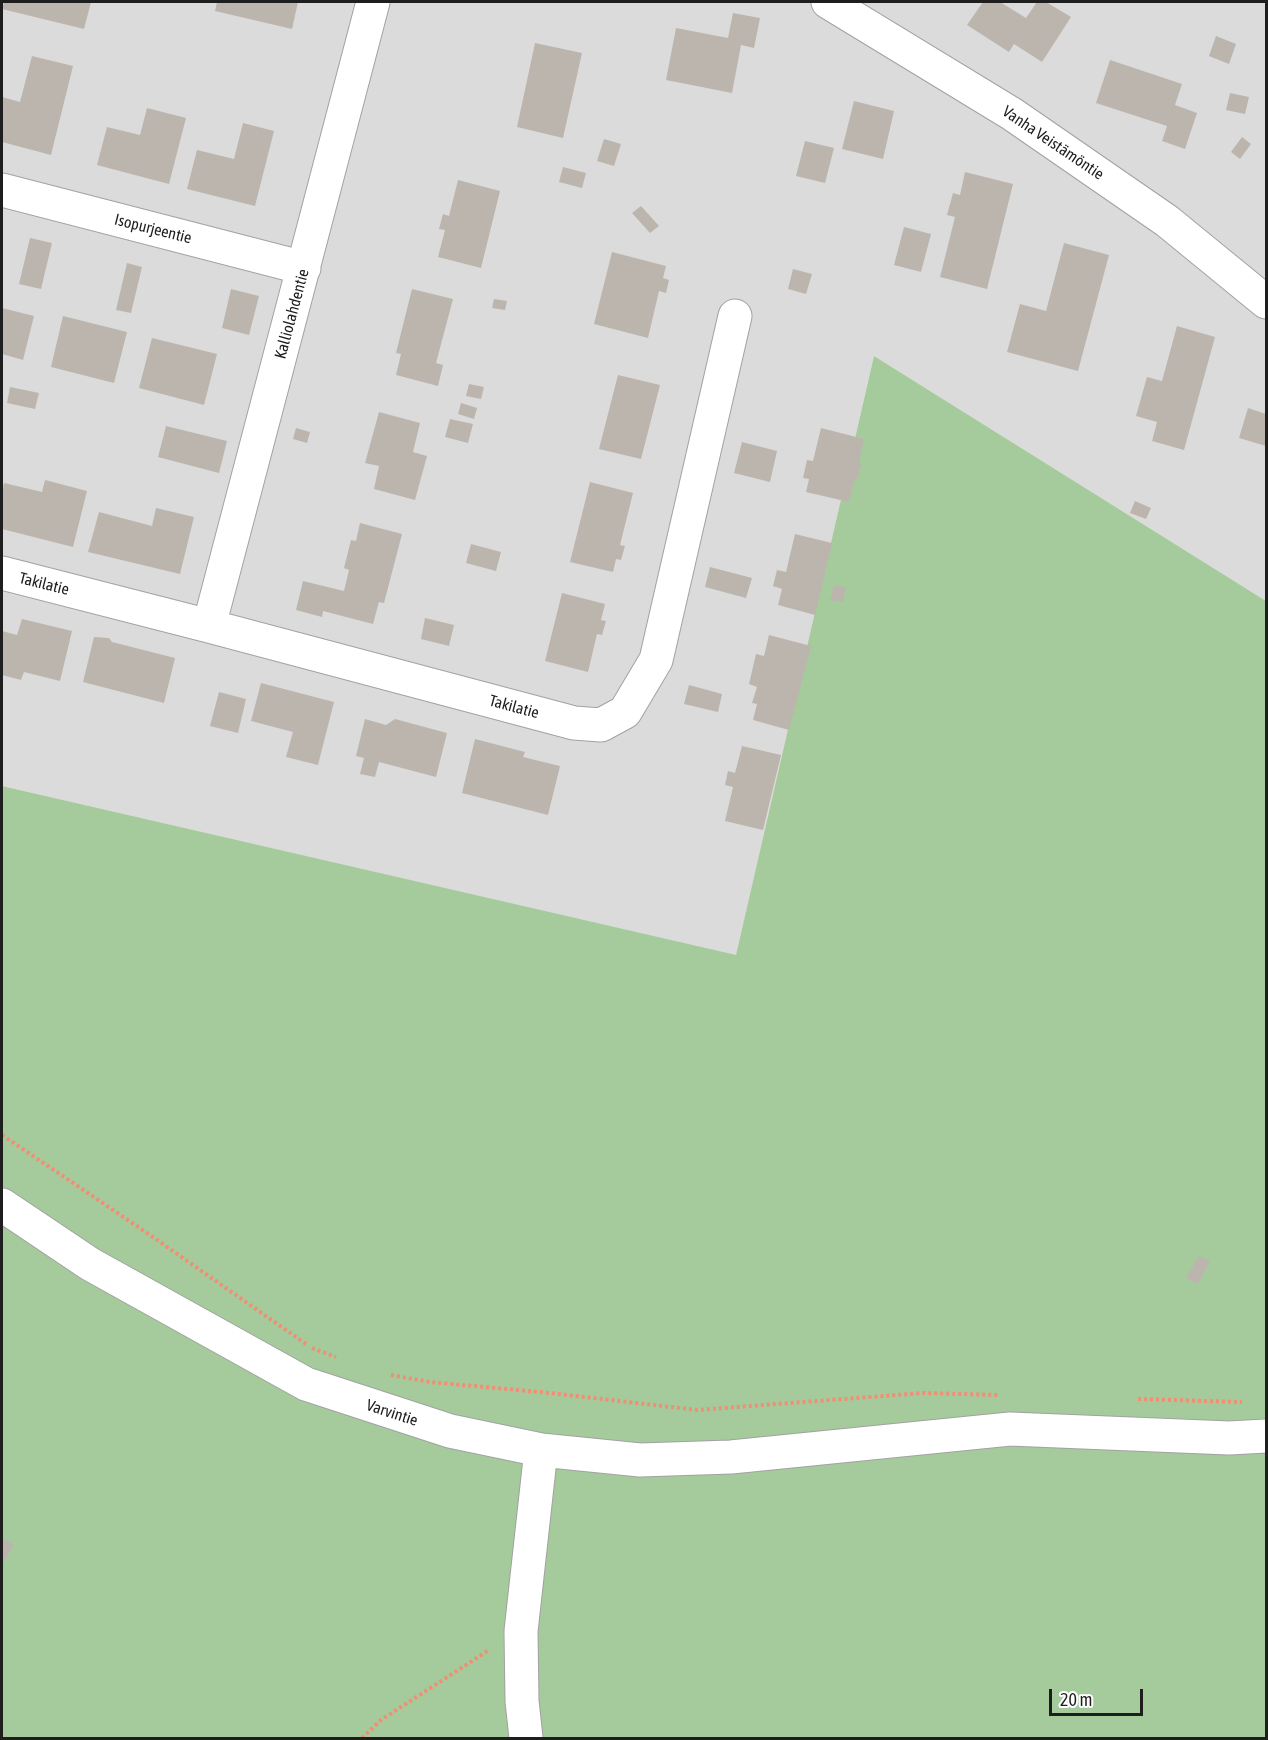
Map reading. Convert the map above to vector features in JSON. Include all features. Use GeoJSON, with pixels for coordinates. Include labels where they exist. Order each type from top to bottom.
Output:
{"type":"FeatureCollection","features":[{"type":"Feature","properties":{"kind":"street","name":"Kalliolahdentie"},"geometry":{"type":"LineString","coordinates":[[208,626],[373,2]]}},
{"type":"Feature","properties":{"kind":"street","name":"Vanha Veistämöntie"},"geometry":{"type":"LineString","coordinates":[[828,2],[1012,114],[1148,207],[1266,302]]}},
{"type":"Feature","properties":{"kind":"street","name":"Isopurjeentie"},"geometry":{"type":"LineString","coordinates":[[2,190],[304,268]]}},
{"type":"Feature","properties":{"kind":"street","name":"Takilatie"},"geometry":{"type":"LineString","coordinates":[[2,573],[574,723],[601,725],[625,712],[656,660],[735,316]]}},
{"type":"Feature","properties":{"kind":"street","name":"Varvintie"},"geometry":{"type":"LineString","coordinates":[[2,1205],[90,1264],[306,1384],[450,1431],[541,1449],[640,1460],[731,1457],[1010,1430],[1229,1438],[1266,1436]]}},
{"type":"Feature","properties":{"kind":"street"},"geometry":{"type":"LineString","coordinates":[[526,1738],[522,1701],[520,1631],[541,1449]]}},
{"type":"Feature","properties":{"kind":"path"},"geometry":{"type":"LineString","coordinates":[[2,1135],[150,1235],[309,1347],[339,1358]]}},
{"type":"Feature","properties":{"kind":"path"},"geometry":{"type":"LineString","coordinates":[[388,1375],[430,1382],[697,1410],[923,1394],[1006,1395]]}},
{"type":"Feature","properties":{"kind":"path"},"geometry":{"type":"LineString","coordinates":[[1133,1399],[1244,1403]]}},
{"type":"Feature","properties":{"kind":"path"},"geometry":{"type":"LineString","coordinates":[[362,1738],[381,1720],[459,1667],[520,1631]]}},
{"type":"Feature","properties":{"kind":"shaded area"},"geometry":{"type":"Polygon","coordinates":[[[2,2],[1266,2],[1266,601],[874,356],[736,956],[2,786],[2,2]]]}},
{"type":"Feature","properties":{"kind":"green space"},"geometry":{"type":"Polygon","coordinates":[[[874,356],[1266,601],[1266,1738],[2,1738],[2,786],[736,955],[874,356]]]}},
{"type":"Feature","properties":{"kind":"building"},"geometry":{"type":"Polygon","coordinates":[[[4,2],[91,2],[84,29],[2,9],[4,2]]]}},
{"type":"Feature","properties":{"kind":"building"},"geometry":{"type":"Polygon","coordinates":[[[217,2],[298,2],[292,29],[215,11],[217,2]]]}},
{"type":"Feature","properties":{"kind":"building"},"geometry":{"type":"Polygon","coordinates":[[[983,2],[1000,2],[1026,18],[1037,2],[1046,2],[1071,17],[1042,62],[1014,44],[1009,52],[967,25],[983,2]]]}},
{"type":"Feature","properties":{"kind":"building"},"geometry":{"type":"Polygon","coordinates":[[[733,13],[760,18],[754,48],[741,45],[732,93],[666,80],[676,28],[728,38],[733,13]]]}},
{"type":"Feature","properties":{"kind":"building"},"geometry":{"type":"Polygon","coordinates":[[[1216,36],[1236,44],[1229,64],[1209,56],[1216,36]]]}},
{"type":"Feature","properties":{"kind":"building"},"geometry":{"type":"Polygon","coordinates":[[[535,43],[582,53],[563,138],[517,127],[535,43]]]}},
{"type":"Feature","properties":{"kind":"building"},"geometry":{"type":"Polygon","coordinates":[[[32,56],[73,66],[51,155],[2,142],[2,97],[20,102],[32,56]]]}},
{"type":"Feature","properties":{"kind":"building"},"geometry":{"type":"Polygon","coordinates":[[[1110,60],[1182,84],[1175,105],[1197,113],[1185,149],[1162,141],[1167,126],[1096,103],[1110,60]]]}},
{"type":"Feature","properties":{"kind":"building"},"geometry":{"type":"Polygon","coordinates":[[[1230,93],[1249,97],[1245,114],[1226,110],[1230,93]]]}},
{"type":"Feature","properties":{"kind":"building"},"geometry":{"type":"Polygon","coordinates":[[[854,101],[894,111],[883,159],[842,149],[854,101]]]}},
{"type":"Feature","properties":{"kind":"building"},"geometry":{"type":"Polygon","coordinates":[[[147,108],[186,118],[169,184],[97,165],[107,127],[140,135],[147,108]]]}},
{"type":"Feature","properties":{"kind":"building"},"geometry":{"type":"Polygon","coordinates":[[[243,123],[274,131],[255,206],[187,189],[197,150],[234,159],[243,123]]]}},
{"type":"Feature","properties":{"kind":"building"},"geometry":{"type":"Polygon","coordinates":[[[1242,137],[1251,144],[1240,159],[1231,152],[1242,137]]]}},
{"type":"Feature","properties":{"kind":"building"},"geometry":{"type":"Polygon","coordinates":[[[604,139],[621,144],[614,166],[597,161],[604,139]]]}},
{"type":"Feature","properties":{"kind":"building"},"geometry":{"type":"Polygon","coordinates":[[[805,141],[834,148],[825,183],[796,176],[805,141]]]}},
{"type":"Feature","properties":{"kind":"building"},"geometry":{"type":"Polygon","coordinates":[[[563,167],[586,173],[582,188],[559,182],[563,167]]]}},
{"type":"Feature","properties":{"kind":"building"},"geometry":{"type":"Polygon","coordinates":[[[965,172],[1013,184],[987,289],[940,277],[955,217],[947,215],[953,193],[960,195],[965,172]]]}},
{"type":"Feature","properties":{"kind":"building"},"geometry":{"type":"Polygon","coordinates":[[[458,180],[500,191],[481,268],[438,257],[445,230],[439,229],[443,214],[449,216],[458,180]]]}},
{"type":"Feature","properties":{"kind":"building"},"geometry":{"type":"Polygon","coordinates":[[[641,206],[659,226],[650,233],[632,213],[641,206]]]}},
{"type":"Feature","properties":{"kind":"building"},"geometry":{"type":"Polygon","coordinates":[[[904,227],[931,234],[921,272],[894,265],[904,227]]]}},
{"type":"Feature","properties":{"kind":"building"},"geometry":{"type":"Polygon","coordinates":[[[30,238],[52,243],[41,289],[19,284],[30,238]]]}},
{"type":"Feature","properties":{"kind":"building"},"geometry":{"type":"Polygon","coordinates":[[[1064,243],[1109,255],[1078,371],[1007,352],[1020,304],[1046,311],[1064,243]]]}},
{"type":"Feature","properties":{"kind":"building"},"geometry":{"type":"Polygon","coordinates":[[[612,252],[666,266],[663,278],[669,280],[666,293],[659,291],[648,338],[594,324],[612,252]]]}},
{"type":"Feature","properties":{"kind":"building"},"geometry":{"type":"Polygon","coordinates":[[[127,263],[142,267],[131,313],[116,310],[127,263]]]}},
{"type":"Feature","properties":{"kind":"building"},"geometry":{"type":"Polygon","coordinates":[[[793,269],[812,274],[806,294],[788,289],[793,269]]]}},
{"type":"Feature","properties":{"kind":"building"},"geometry":{"type":"Polygon","coordinates":[[[231,289],[259,296],[249,335],[222,328],[231,289]]]}},
{"type":"Feature","properties":{"kind":"building"},"geometry":{"type":"Polygon","coordinates":[[[412,289],[453,299],[436,363],[443,365],[438,386],[396,375],[401,354],[396,353],[412,289]]]}},
{"type":"Feature","properties":{"kind":"building"},"geometry":{"type":"Polygon","coordinates":[[[494,299],[507,301],[505,310],[492,308],[494,299]]]}},
{"type":"Feature","properties":{"kind":"building"},"geometry":{"type":"Polygon","coordinates":[[[2,308],[34,316],[23,360],[2,354],[2,308]]]}},
{"type":"Feature","properties":{"kind":"building"},"geometry":{"type":"Polygon","coordinates":[[[63,316],[127,332],[114,383],[51,367],[63,316]]]}},
{"type":"Feature","properties":{"kind":"building"},"geometry":{"type":"Polygon","coordinates":[[[1177,326],[1215,337],[1184,450],[1152,441],[1157,422],[1136,416],[1147,377],[1162,381],[1177,326]]]}},
{"type":"Feature","properties":{"kind":"building"},"geometry":{"type":"Polygon","coordinates":[[[152,338],[217,354],[204,405],[139,388],[152,338]]]}},
{"type":"Feature","properties":{"kind":"building"},"geometry":{"type":"Polygon","coordinates":[[[618,375],[660,385],[641,459],[599,449],[618,375]]]}},
{"type":"Feature","properties":{"kind":"building"},"geometry":{"type":"Polygon","coordinates":[[[469,384],[484,387],[481,399],[466,396],[469,384]]]}},
{"type":"Feature","properties":{"kind":"building"},"geometry":{"type":"Polygon","coordinates":[[[10,387],[39,393],[35,409],[7,403],[10,387]]]}},
{"type":"Feature","properties":{"kind":"building"},"geometry":{"type":"Polygon","coordinates":[[[461,403],[477,408],[474,419],[458,414],[461,403]]]}},
{"type":"Feature","properties":{"kind":"building"},"geometry":{"type":"Polygon","coordinates":[[[1248,408],[1266,414],[1266,446],[1239,438],[1248,408]]]}},
{"type":"Feature","properties":{"kind":"building"},"geometry":{"type":"Polygon","coordinates":[[[379,412],[420,423],[413,452],[427,456],[415,500],[374,489],[379,466],[365,463],[379,412]]]}},
{"type":"Feature","properties":{"kind":"building"},"geometry":{"type":"Polygon","coordinates":[[[450,419],[473,424],[468,443],[445,437],[450,419]]]}},
{"type":"Feature","properties":{"kind":"building"},"geometry":{"type":"Polygon","coordinates":[[[166,426],[227,441],[219,473],[158,457],[166,426]]]}},
{"type":"Feature","properties":{"kind":"building"},"geometry":{"type":"Polygon","coordinates":[[[296,428],[310,432],[307,443],[293,439],[296,428]]]}},
{"type":"Feature","properties":{"kind":"building"},"geometry":{"type":"Polygon","coordinates":[[[821,428],[864,439],[859,462],[861,465],[849,502],[806,492],[809,479],[803,478],[807,460],[813,461],[821,428]]]}},
{"type":"Feature","properties":{"kind":"building"},"geometry":{"type":"Polygon","coordinates":[[[742,442],[777,451],[770,482],[734,473],[742,442]]]}},
{"type":"Feature","properties":{"kind":"building"},"geometry":{"type":"Polygon","coordinates":[[[45,480],[87,491],[73,547],[2,529],[4,483],[42,492],[45,480]]]}},
{"type":"Feature","properties":{"kind":"building"},"geometry":{"type":"Polygon","coordinates":[[[590,482],[633,493],[620,545],[625,546],[621,560],[616,559],[613,572],[570,562],[590,482]]]}},
{"type":"Feature","properties":{"kind":"building"},"geometry":{"type":"Polygon","coordinates":[[[1135,501],[1151,508],[1146,519],[1130,513],[1135,501]]]}},
{"type":"Feature","properties":{"kind":"building"},"geometry":{"type":"Polygon","coordinates":[[[156,508],[194,517],[180,574],[88,552],[99,512],[152,526],[156,508]]]}},
{"type":"Feature","properties":{"kind":"building"},"geometry":{"type":"Polygon","coordinates":[[[360,523],[402,534],[384,603],[379,602],[373,624],[323,611],[322,617],[296,610],[303,581],[344,591],[349,570],[344,568],[351,540],[356,541],[360,523]]]}},
{"type":"Feature","properties":{"kind":"building"},"geometry":{"type":"Polygon","coordinates":[[[795,534],[832,543],[815,615],[778,605],[782,589],[773,586],[777,570],[786,572],[795,534]]]}},
{"type":"Feature","properties":{"kind":"building"},"geometry":{"type":"Polygon","coordinates":[[[471,544],[501,552],[496,571],[466,563],[471,544]]]}},
{"type":"Feature","properties":{"kind":"building"},"geometry":{"type":"Polygon","coordinates":[[[710,567],[752,578],[746,598],[705,587],[710,567]]]}},
{"type":"Feature","properties":{"kind":"building"},"geometry":{"type":"Polygon","coordinates":[[[834,585],[846,588],[843,602],[830,600],[834,585]]]}},
{"type":"Feature","properties":{"kind":"building"},"geometry":{"type":"Polygon","coordinates":[[[562,593],[605,604],[601,620],[606,621],[602,635],[597,634],[588,672],[545,661],[562,593]]]}},
{"type":"Feature","properties":{"kind":"building"},"geometry":{"type":"Polygon","coordinates":[[[425,618],[454,625],[449,646],[421,639],[425,618]]]}},
{"type":"Feature","properties":{"kind":"building"},"geometry":{"type":"Polygon","coordinates":[[[22,619],[72,631],[60,681],[24,672],[21,680],[2,675],[2,631],[17,635],[22,619]]]}},
{"type":"Feature","properties":{"kind":"building"},"geometry":{"type":"Polygon","coordinates":[[[769,635],[811,646],[789,730],[753,720],[757,704],[752,703],[757,687],[749,684],[756,654],[764,656],[769,635]]]}},
{"type":"Feature","properties":{"kind":"building"},"geometry":{"type":"Polygon","coordinates":[[[94,637],[109,638],[112,642],[175,658],[164,703],[83,682],[94,637]]]}},
{"type":"Feature","properties":{"kind":"building"},"geometry":{"type":"Polygon","coordinates":[[[261,683],[334,702],[318,765],[286,757],[293,732],[251,721],[261,683]]]}},
{"type":"Feature","properties":{"kind":"building"},"geometry":{"type":"Polygon","coordinates":[[[689,685],[722,694],[718,712],[684,704],[689,685]]]}},
{"type":"Feature","properties":{"kind":"building"},"geometry":{"type":"Polygon","coordinates":[[[219,692],[246,699],[238,733],[210,726],[219,692]]]}},
{"type":"Feature","properties":{"kind":"building"},"geometry":{"type":"Polygon","coordinates":[[[365,719],[386,725],[395,719],[447,733],[436,777],[379,762],[375,777],[360,774],[364,758],[356,756],[365,719]]]}},
{"type":"Feature","properties":{"kind":"building"},"geometry":{"type":"Polygon","coordinates":[[[475,739],[525,752],[523,757],[560,766],[548,815],[462,793],[475,739]]]}},
{"type":"Feature","properties":{"kind":"building"},"geometry":{"type":"Polygon","coordinates":[[[742,746],[781,755],[763,830],[725,821],[733,787],[725,785],[728,771],[735,773],[742,746]]]}},
{"type":"Feature","properties":{"kind":"building"},"geometry":{"type":"Polygon","coordinates":[[[1199,1256],[1210,1261],[1198,1284],[1186,1278],[1199,1256]]]}},
{"type":"Feature","properties":{"kind":"building"},"geometry":{"type":"Polygon","coordinates":[[[2,1538],[14,1545],[2,1565],[2,1538]]]}}]}
